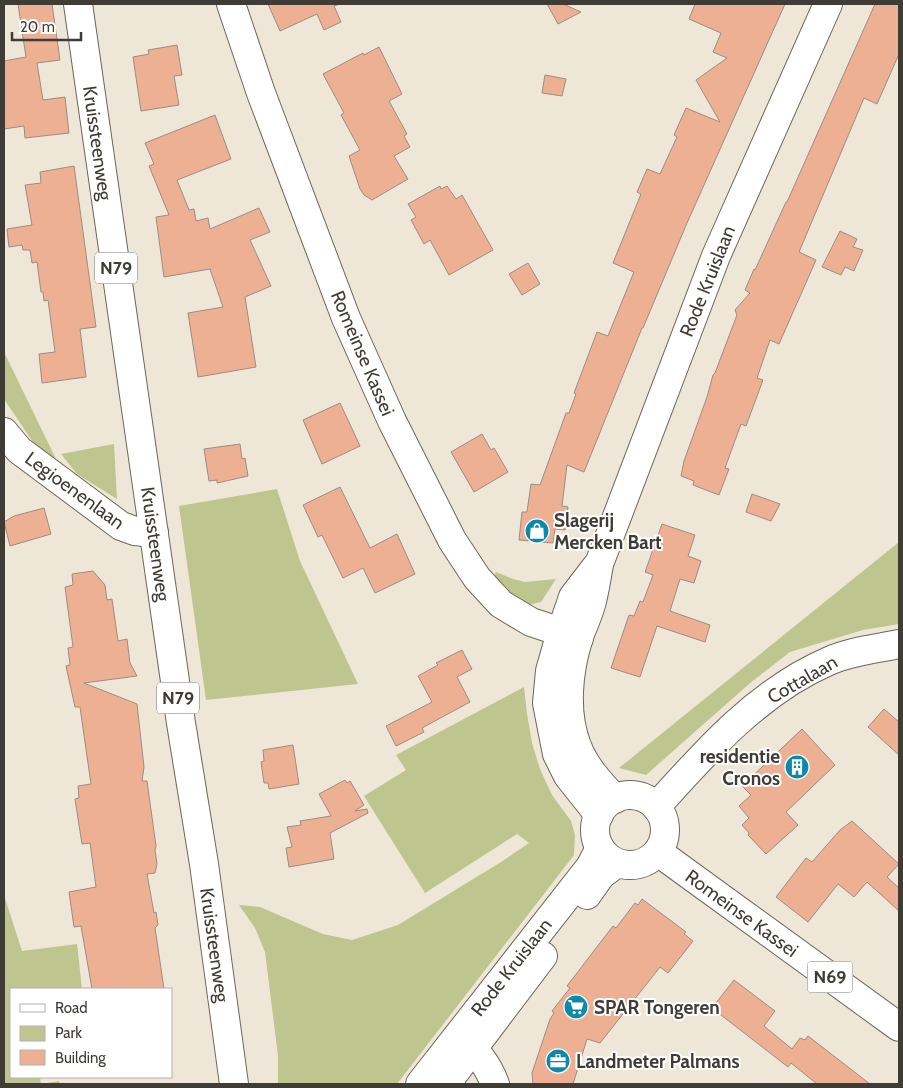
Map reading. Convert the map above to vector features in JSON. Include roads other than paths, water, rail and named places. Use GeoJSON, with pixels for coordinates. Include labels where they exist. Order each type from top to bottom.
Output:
{"type":"FeatureCollection","features":[{"type":"Feature","properties":{"kind":"street","name":"Kruissteenweg"},"geometry":{"type":"LineString","coordinates":[[78,4],[181,722],[204,864],[234,1084]]}},
{"type":"Feature","properties":{"kind":"street","name":"Romeinse Kassei"},"geometry":{"type":"LineString","coordinates":[[231,4],[261,93],[346,318],[392,421],[452,540],[476,578],[502,604],[531,622],[570,635]]}},
{"type":"Feature","properties":{"kind":"street","name":"Rode Kruislaan"},"geometry":{"type":"LineString","coordinates":[[607,807],[598,782],[585,763],[577,746],[572,726],[569,705],[570,635],[573,597],[599,564],[716,256],[828,4]]}},
{"type":"Feature","properties":{"kind":"street","name":"Legioenenlaan"},"geometry":{"type":"LineString","coordinates":[[4,432],[19,450],[121,526],[135,531],[154,532]]}},
{"type":"Feature","properties":{"kind":"street","name":"Cottalaan"},"geometry":{"type":"LineString","coordinates":[[656,806],[730,729],[775,690],[829,661],[851,653],[899,644]]}},
{"type":"Feature","properties":{"kind":"street"},"geometry":{"type":"LineString","coordinates":[[625,796],[636,796],[656,806],[662,817],[665,829],[663,841],[658,852],[647,861],[634,865],[608,856],[596,837],[596,826],[607,807],[625,796]]}},
{"type":"Feature","properties":{"kind":"street","name":"Romeinse Kassei"},"geometry":{"type":"LineString","coordinates":[[658,852],[899,1027]]}},
{"type":"Feature","properties":{"kind":"street","name":"Rode Kruislaan"},"geometry":{"type":"LineString","coordinates":[[446,1084],[466,1042],[590,867],[608,856]]}},
{"type":"Feature","properties":{"kind":"street","name":"Rode Kruislaan"},"geometry":{"type":"LineString","coordinates":[[420,1084],[466,1042]]}},
{"type":"Feature","properties":{"kind":"street"},"geometry":{"type":"LineString","coordinates":[[466,1042],[491,1074],[495,1084]]}},
{"type":"Feature","properties":{"kind":"place","name":"Slagerij Mercken Bart"},"geometry":{"type":"Point","coordinates":[537,531]}},
{"type":"Feature","properties":{"kind":"place","name":"residentie Cronos"},"geometry":{"type":"Point","coordinates":[797,767]}},
{"type":"Feature","properties":{"kind":"place","name":"SPAR Tongeren"},"geometry":{"type":"Point","coordinates":[576,1007]}},
{"type":"Feature","properties":{"kind":"place","name":"Landmeter Palmans"},"geometry":{"type":"Point","coordinates":[558,1061]}}]}
